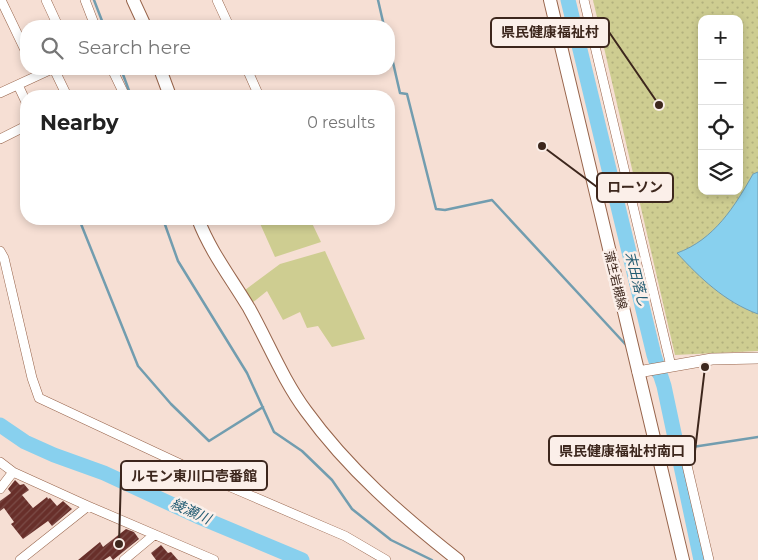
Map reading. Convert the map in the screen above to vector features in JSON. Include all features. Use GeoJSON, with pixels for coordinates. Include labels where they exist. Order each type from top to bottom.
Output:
{"type":"FeatureCollection","features":[{"type":"Feature","properties":{"kind":"main road"},"geometry":{"type":"LineString","coordinates":[[133,0],[142,20]]}},
{"type":"Feature","properties":{"kind":"main road","name":"蒲生岩槻線"},"geometry":{"type":"LineString","coordinates":[[550,0],[638,372],[679,559]]}},
{"type":"Feature","properties":{"kind":"main road"},"geometry":{"type":"LineString","coordinates":[[162,75],[168,90]]}},
{"type":"Feature","properties":{"kind":"main road"},"geometry":{"type":"LineString","coordinates":[[201,225],[211,249],[238,289],[306,412],[388,503],[458,560]]}},
{"type":"Feature","properties":{"kind":"street"},"geometry":{"type":"LineString","coordinates":[[1,0],[20,40]]}},
{"type":"Feature","properties":{"kind":"street"},"geometry":{"type":"LineString","coordinates":[[46,0],[55,20]]}},
{"type":"Feature","properties":{"kind":"street"},"geometry":{"type":"LineString","coordinates":[[85,0],[93,20]]}},
{"type":"Feature","properties":{"kind":"street"},"geometry":{"type":"LineString","coordinates":[[217,0],[226,20]]}},
{"type":"Feature","properties":{"kind":"street"},"geometry":{"type":"LineString","coordinates":[[584,0],[671,366]]}},
{"type":"Feature","properties":{"kind":"street"},"geometry":{"type":"LineString","coordinates":[[0,93],[18,85],[32,75]]}},
{"type":"Feature","properties":{"kind":"street"},"geometry":{"type":"LineString","coordinates":[[56,75],[64,90]]}},
{"type":"Feature","properties":{"kind":"street"},"geometry":{"type":"LineString","coordinates":[[115,75],[122,90]]}},
{"type":"Feature","properties":{"kind":"street"},"geometry":{"type":"LineString","coordinates":[[250,75],[256,90]]}},
{"type":"Feature","properties":{"kind":"street"},"geometry":{"type":"LineString","coordinates":[[18,85],[20,90]]}},
{"type":"Feature","properties":{"kind":"street"},"geometry":{"type":"LineString","coordinates":[[0,139],[20,129]]}},
{"type":"Feature","properties":{"kind":"street"},"geometry":{"type":"LineString","coordinates":[[0,251],[4,258],[32,378],[40,398],[207,476],[345,536],[386,560]]}},
{"type":"Feature","properties":{"kind":"street"},"geometry":{"type":"LineString","coordinates":[[638,372],[712,359],[758,358]]}},
{"type":"Feature","properties":{"kind":"street"},"geometry":{"type":"LineString","coordinates":[[682,444],[709,560]]}},
{"type":"Feature","properties":{"kind":"street"},"geometry":{"type":"LineString","coordinates":[[0,462],[13,472],[214,560]]}},
{"type":"Feature","properties":{"kind":"street"},"geometry":{"type":"LineString","coordinates":[[0,489],[13,472]]}},
{"type":"Feature","properties":{"kind":"street"},"geometry":{"type":"LineString","coordinates":[[20,560],[88,506]]}},
{"type":"Feature","properties":{"kind":"street"},"geometry":{"type":"LineString","coordinates":[[124,560],[154,535]]}},
{"type":"Feature","properties":{"kind":"shaded area"},"geometry":{"type":"Polygon","coordinates":[[[593,0],[758,0],[758,351],[675,355],[593,0]]]}},
{"type":"Feature","properties":{"kind":"shaded area"},"geometry":{"type":"Polygon","coordinates":[[[261,225],[313,225],[321,242],[275,257],[261,225]]]}},
{"type":"Feature","properties":{"kind":"shaded area"},"geometry":{"type":"Polygon","coordinates":[[[325,251],[365,339],[332,347],[318,326],[307,328],[300,312],[283,320],[267,291],[252,303],[245,290],[280,264],[325,251]]]}},
{"type":"Feature","properties":{"kind":"water"},"geometry":{"type":"Polygon","coordinates":[[[758,172],[758,314],[724,296],[677,253],[702,240],[713,231],[741,195],[743,195],[743,191],[753,174],[758,172]]]}},
{"type":"Feature","properties":{"kind":"building"},"geometry":{"type":"Polygon","coordinates":[[[15,480],[20,485],[24,484],[29,490],[22,495],[33,508],[47,497],[57,506],[63,501],[72,509],[52,526],[48,521],[23,539],[11,524],[14,522],[4,508],[0,511],[0,501],[11,493],[8,489],[15,480]]]}},
{"type":"Feature","properties":{"kind":"building"},"geometry":{"type":"Polygon","coordinates":[[[126,529],[134,532],[139,539],[113,560],[110,556],[104,560],[78,560],[100,542],[103,547],[126,529]]]}},
{"type":"Feature","properties":{"kind":"building"},"geometry":{"type":"Polygon","coordinates":[[[161,545],[178,560],[156,560],[151,553],[161,545]]]}},
{"type":"Feature","properties":{"kind":"waterway"},"geometry":{"type":"LineString","coordinates":[[94,0],[102,20]]}},
{"type":"Feature","properties":{"kind":"waterway"},"geometry":{"type":"LineString","coordinates":[[378,0],[383,20]]}},
{"type":"Feature","properties":{"kind":"waterway","name":"末田落し"},"geometry":{"type":"LineString","coordinates":[[568,0],[654,355],[664,386],[701,560]]}},
{"type":"Feature","properties":{"kind":"waterway"},"geometry":{"type":"LineString","coordinates":[[395,71],[400,93],[407,94],[436,209],[445,210],[492,200],[627,346]]}},
{"type":"Feature","properties":{"kind":"waterway"},"geometry":{"type":"LineString","coordinates":[[123,75],[129,90]]}},
{"type":"Feature","properties":{"kind":"waterway"},"geometry":{"type":"LineString","coordinates":[[81,225],[138,366],[171,404],[209,441],[263,407]]}},
{"type":"Feature","properties":{"kind":"waterway"},"geometry":{"type":"LineString","coordinates":[[165,225],[178,261],[247,373],[274,432],[302,451],[332,480],[352,509],[391,540],[432,560]]}},
{"type":"Feature","properties":{"kind":"waterway","name":"末田落し"},"geometry":{"type":"LineString","coordinates":[[652,374],[664,386]]}},
{"type":"Feature","properties":{"kind":"waterway","name":"綾瀬川"},"geometry":{"type":"LineString","coordinates":[[0,425],[25,442],[54,455],[104,473],[197,516],[302,560]]}},
{"type":"Feature","properties":{"kind":"waterway"},"geometry":{"type":"LineString","coordinates":[[686,448],[758,437]]}},
{"type":"Feature","properties":{"kind":"place","name":"県民健康福祉村"},"geometry":{"type":"Point","coordinates":[659,105]}},
{"type":"Feature","properties":{"kind":"place","name":"ローソン"},"geometry":{"type":"Point","coordinates":[542,146]}},
{"type":"Feature","properties":{"kind":"place","name":"県民健康福祉村南口"},"geometry":{"type":"Point","coordinates":[705,367]}},
{"type":"Feature","properties":{"kind":"place","name":"ルモン東川口壱番館"},"geometry":{"type":"Point","coordinates":[119,544]}}]}
